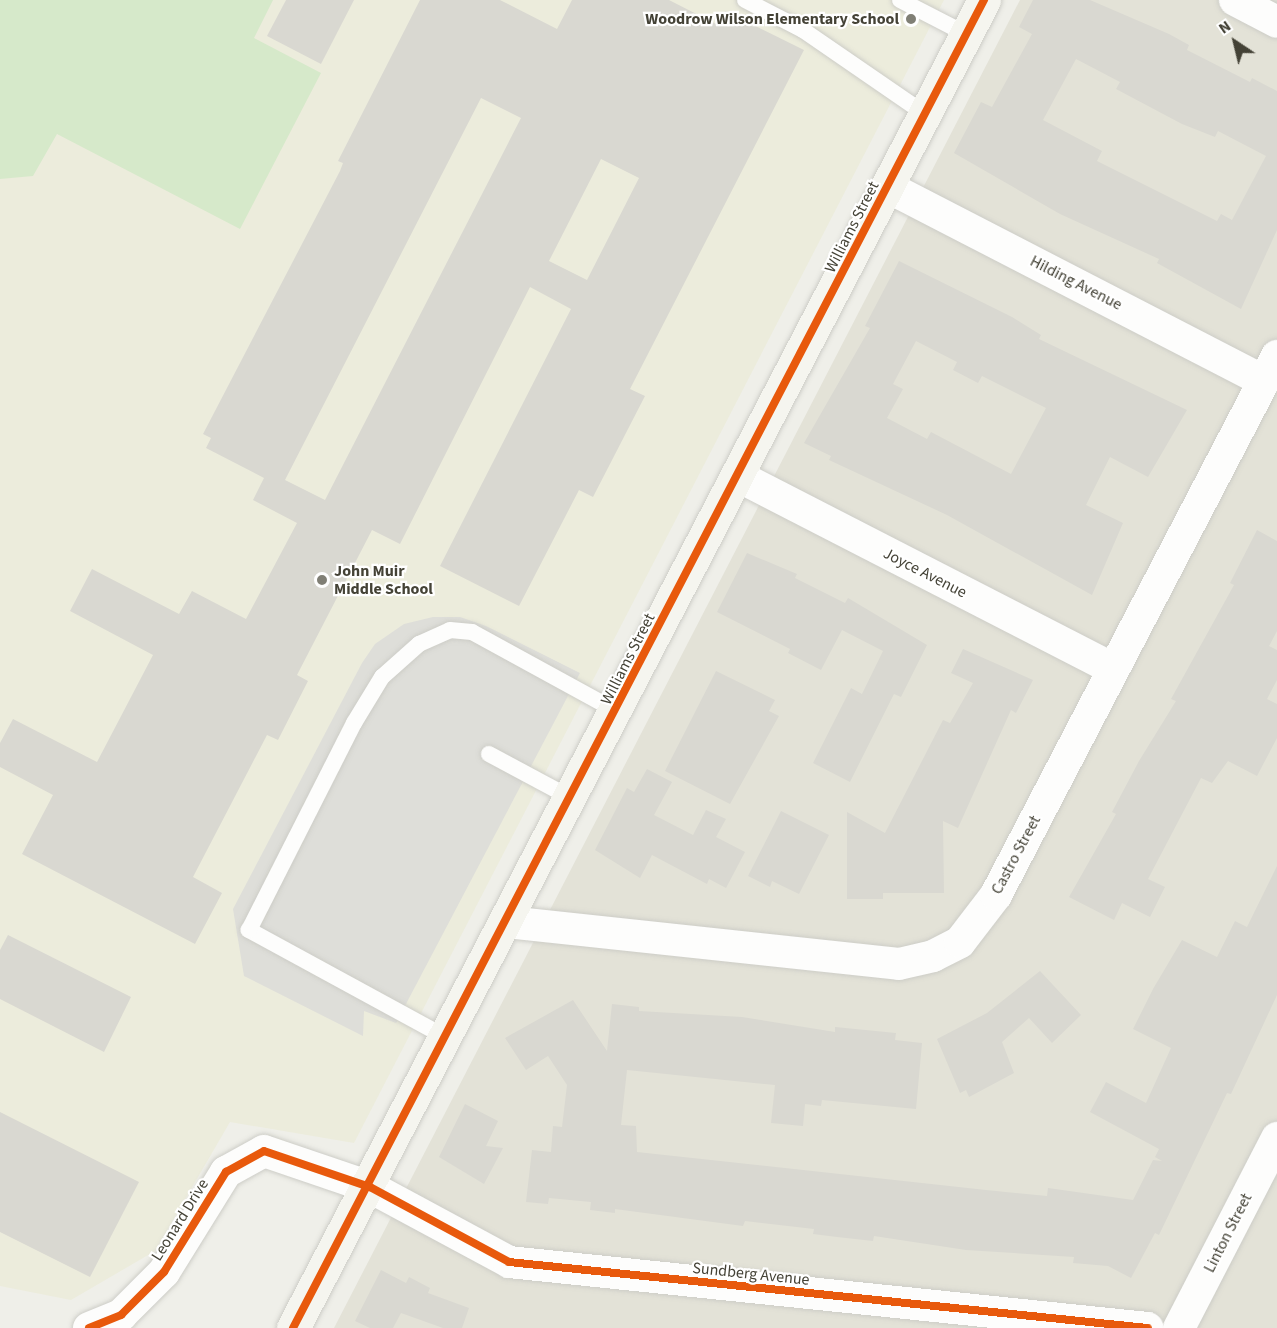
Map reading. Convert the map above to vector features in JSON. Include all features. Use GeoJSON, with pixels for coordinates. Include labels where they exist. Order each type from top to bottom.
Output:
{"type":"FeatureCollection","features":[{"type":"Feature","properties":{"kind":"street","name":"Williams Street"},"geometry":{"type":"LineString","coordinates":[[293,1328],[370,1187],[984,0]]}},
{"type":"Feature","properties":{"kind":"street"},"geometry":{"type":"LineString","coordinates":[[1235,0],[1277,22]]}},
{"type":"Feature","properties":{"kind":"street","name":"Hilding Avenue"},"geometry":{"type":"LineString","coordinates":[[888,187],[1271,368]]}},
{"type":"Feature","properties":{"kind":"street","name":"Castro Street"},"geometry":{"type":"LineString","coordinates":[[507,922],[899,964],[933,956],[960,942],[980,921],[1271,368]]}},
{"type":"Feature","properties":{"kind":"street","name":"Joyce Avenue"},"geometry":{"type":"LineString","coordinates":[[738,476],[1113,669]]}},
{"type":"Feature","properties":{"kind":"street","name":"Linton Street"},"geometry":{"type":"LineString","coordinates":[[1179,1328],[1277,1138]]}},
{"type":"Feature","properties":{"kind":"street","name":"Leonard Drive"},"geometry":{"type":"LineString","coordinates":[[89,1328],[121,1315],[164,1272],[226,1172],[264,1151],[370,1187]]}},
{"type":"Feature","properties":{"kind":"street","name":"Sundberg Avenue"},"geometry":{"type":"LineString","coordinates":[[370,1187],[508,1262],[1148,1328]]}},
{"type":"Feature","properties":{"kind":"lane"},"geometry":{"type":"LineString","coordinates":[[745,0],[803,30],[925,114]]}},
{"type":"Feature","properties":{"kind":"lane"},"geometry":{"type":"LineString","coordinates":[[900,0],[966,34]]}},
{"type":"Feature","properties":{"kind":"lane"},"geometry":{"type":"LineString","coordinates":[[447,1038],[249,930],[354,723],[382,676],[419,644],[450,630],[472,632],[616,711]]}},
{"type":"Feature","properties":{"kind":"lane"},"geometry":{"type":"LineString","coordinates":[[489,754],[571,798]]}},
{"type":"Feature","properties":{"kind":"shaded area","name":"John Muir Middle School"},"geometry":{"type":"Polygon","coordinates":[[[0,0],[944,0],[354,1143],[230,1122],[155,1251],[71,1300],[0,1286],[0,0]]]}},
{"type":"Feature","properties":{"kind":"shaded area"},"geometry":{"type":"Polygon","coordinates":[[[1020,0],[1277,0],[1277,1328],[334,1328],[1020,0]]]}},
{"type":"Feature","properties":{"kind":"shaded area"},"geometry":{"type":"Polygon","coordinates":[[[433,617],[460,617],[486,626],[580,673],[396,1023],[364,1011],[363,1036],[244,976],[233,909],[362,663],[375,644],[404,624],[433,617]]]}},
{"type":"Feature","properties":{"kind":"green space"},"geometry":{"type":"Polygon","coordinates":[[[0,0],[273,0],[254,38],[321,73],[240,229],[57,134],[33,176],[0,179],[0,0]]]}},
{"type":"Feature","properties":{"kind":"building"},"geometry":{"type":"Polygon","coordinates":[[[286,0],[354,0],[321,64],[267,36],[286,0]]]}},
{"type":"Feature","properties":{"kind":"building"},"geometry":{"type":"Polygon","coordinates":[[[420,0],[500,0],[557,29],[572,0],[669,0],[718,25],[725,11],[804,50],[630,389],[645,396],[593,497],[579,490],[519,606],[440,566],[571,309],[530,287],[400,544],[372,530],[297,675],[308,681],[278,740],[267,735],[193,877],[222,893],[195,944],[22,854],[53,795],[0,767],[0,743],[13,719],[97,762],[153,655],[70,611],[92,569],[179,614],[192,591],[246,619],[297,523],[253,500],[264,478],[206,448],[211,438],[203,434],[340,171],[343,163],[338,161],[420,0]],[[481,98],[285,480],[325,500],[521,118],[481,98]],[[601,159],[549,261],[587,280],[639,178],[601,159]]]}},
{"type":"Feature","properties":{"kind":"building"},"geometry":{"type":"Polygon","coordinates":[[[1033,0],[1090,0],[1169,34],[1189,45],[1187,50],[1250,82],[1252,78],[1277,91],[1277,230],[1241,309],[1157,263],[1159,259],[1060,214],[954,153],[981,102],[992,107],[1032,34],[1019,27],[1033,0]],[[1076,59],[1043,120],[1102,151],[1097,161],[1217,221],[1221,214],[1232,220],[1266,156],[1218,131],[1215,137],[1182,124],[1116,89],[1120,82],[1076,59]]]}},
{"type":"Feature","properties":{"kind":"building"},"geometry":{"type":"Polygon","coordinates":[[[899,261],[1012,317],[1041,335],[1039,339],[1187,410],[1148,477],[1110,457],[1086,505],[1123,523],[1092,595],[947,515],[829,460],[831,456],[804,443],[870,328],[865,326],[899,261]],[[916,341],[893,384],[903,389],[887,418],[927,439],[931,432],[1011,474],[1046,408],[982,376],[978,383],[953,370],[957,362],[916,341]]]}},
{"type":"Feature","properties":{"kind":"building"},"geometry":{"type":"Polygon","coordinates":[[[1257,530],[1277,541],[1277,631],[1269,646],[1277,650],[1277,680],[1267,699],[1277,704],[1277,738],[1257,776],[1228,761],[1212,783],[1201,778],[1148,879],[1165,887],[1150,917],[1122,903],[1114,920],[1069,897],[1116,814],[1112,812],[1139,761],[1176,701],[1171,699],[1234,585],[1230,583],[1257,530]]]}},
{"type":"Feature","properties":{"kind":"building"},"geometry":{"type":"Polygon","coordinates":[[[747,553],[797,574],[795,578],[845,603],[848,598],[927,645],[901,697],[894,694],[850,782],[813,763],[851,688],[862,694],[883,651],[842,630],[821,670],[788,653],[790,649],[717,612],[747,553]]]}},
{"type":"Feature","properties":{"kind":"building"},"geometry":{"type":"Polygon","coordinates":[[[963,649],[1033,680],[1016,713],[1011,710],[958,828],[943,821],[944,893],[883,893],[883,899],[847,899],[847,812],[885,833],[943,720],[950,723],[973,683],[951,673],[963,649]]]}},
{"type":"Feature","properties":{"kind":"building"},"geometry":{"type":"Polygon","coordinates":[[[716,671],[775,700],[769,711],[779,716],[730,804],[665,771],[716,671]]]}},
{"type":"Feature","properties":{"kind":"building"},"geometry":{"type":"Polygon","coordinates":[[[647,769],[672,782],[654,815],[693,835],[706,810],[726,819],[716,837],[745,852],[726,888],[709,879],[707,884],[652,855],[640,878],[595,850],[627,788],[634,792],[647,769]]]}},
{"type":"Feature","properties":{"kind":"building"},"geometry":{"type":"Polygon","coordinates":[[[781,811],[829,835],[799,894],[772,881],[770,887],[748,876],[781,811]]]}},
{"type":"Feature","properties":{"kind":"building"},"geometry":{"type":"Polygon","coordinates":[[[1277,866],[1277,995],[1231,1094],[1227,1093],[1159,1235],[1155,1233],[1131,1278],[1108,1266],[1073,1263],[1074,1257],[966,1250],[874,1236],[873,1241],[813,1234],[814,1229],[745,1221],[743,1226],[615,1209],[615,1213],[590,1210],[591,1202],[549,1198],[548,1204],[526,1202],[532,1150],[551,1152],[553,1126],[562,1127],[567,1085],[548,1056],[526,1070],[505,1038],[573,1000],[607,1051],[612,1004],[639,1007],[639,1011],[742,1017],[835,1032],[835,1027],[896,1033],[895,1040],[922,1043],[916,1109],[822,1100],[821,1106],[805,1104],[803,1126],[771,1123],[775,1085],[627,1070],[621,1125],[636,1126],[637,1152],[1047,1196],[1048,1188],[1133,1200],[1153,1160],[1162,1161],[1155,1157],[1159,1149],[1090,1112],[1106,1082],[1146,1103],[1171,1048],[1133,1029],[1153,989],[1182,940],[1217,957],[1235,921],[1247,927],[1277,866]]]}},
{"type":"Feature","properties":{"kind":"building"},"geometry":{"type":"Polygon","coordinates":[[[8,935],[131,997],[104,1052],[0,999],[0,950],[8,935]]]}},
{"type":"Feature","properties":{"kind":"building"},"geometry":{"type":"Polygon","coordinates":[[[1040,971],[1081,1015],[1052,1043],[1029,1018],[1002,1042],[1014,1073],[969,1097],[966,1090],[960,1093],[937,1039],[987,1013],[1040,971]]]}},
{"type":"Feature","properties":{"kind":"building"},"geometry":{"type":"Polygon","coordinates":[[[465,1104],[498,1121],[486,1146],[503,1148],[484,1184],[439,1157],[465,1104]]]}},
{"type":"Feature","properties":{"kind":"building"},"geometry":{"type":"Polygon","coordinates":[[[0,1112],[139,1182],[90,1277],[0,1232],[0,1112]]]}},
{"type":"Feature","properties":{"kind":"building"},"geometry":{"type":"Polygon","coordinates":[[[381,1270],[406,1283],[409,1277],[430,1288],[428,1293],[469,1308],[462,1328],[443,1328],[401,1313],[393,1328],[370,1328],[355,1321],[381,1270]]]}},
{"type":"Feature","properties":{"kind":"cycle path"},"geometry":{"type":"LineString","coordinates":[[293,1328],[984,0]]}},
{"type":"Feature","properties":{"kind":"cycle path"},"geometry":{"type":"LineString","coordinates":[[89,1328],[121,1315],[164,1272],[226,1172],[264,1151],[370,1187],[509,1262],[1148,1328]]}},
{"type":"Feature","properties":{"kind":"place","name":"Woodrow Wilson Elementary School"},"geometry":{"type":"Point","coordinates":[911,19]}},
{"type":"Feature","properties":{"kind":"place","name":"John Muir Middle School"},"geometry":{"type":"Point","coordinates":[322,580]}}]}
